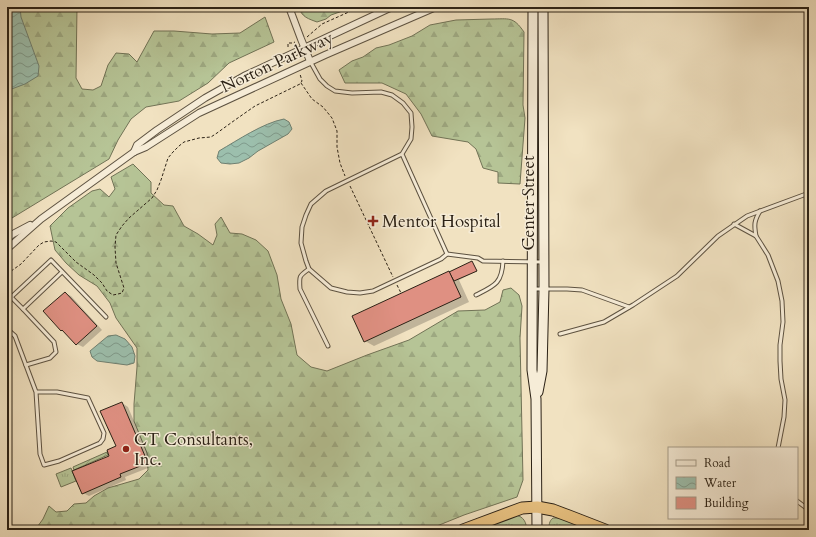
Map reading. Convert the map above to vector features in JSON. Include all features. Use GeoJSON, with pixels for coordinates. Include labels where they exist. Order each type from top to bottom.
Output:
{"type":"FeatureCollection","features":[{"type":"Feature","properties":{"kind":"highway"},"geometry":{"type":"LineString","coordinates":[[463,530],[522,508],[538,507],[553,510],[605,530]]}},
{"type":"Feature","properties":{"kind":"main road","name":"Center Street"},"geometry":{"type":"LineString","coordinates":[[533,7],[532,370],[536,399],[537,530]]}},
{"type":"Feature","properties":{"kind":"main road","name":"Center Street"},"geometry":{"type":"LineString","coordinates":[[536,399],[542,370],[544,289],[543,7]]}},
{"type":"Feature","properties":{"kind":"street"},"geometry":{"type":"LineString","coordinates":[[289,7],[310,61]]}},
{"type":"Feature","properties":{"kind":"street","name":"Norton Parkway"},"geometry":{"type":"LineString","coordinates":[[134,152],[137,145],[157,130],[205,98],[244,76],[392,7]]}},
{"type":"Feature","properties":{"kind":"street","name":"Norton Parkway"},"geometry":{"type":"LineString","coordinates":[[7,249],[41,219],[125,160],[134,152],[146,147],[199,113],[310,61],[436,7]]}},
{"type":"Feature","properties":{"kind":"street","name":"Norton Parkway"},"geometry":{"type":"LineString","coordinates":[[7,239],[13,234],[41,219]]}},
{"type":"Feature","properties":{"kind":"lane"},"geometry":{"type":"LineString","coordinates":[[310,61],[320,79],[335,91],[352,93],[381,92],[392,95],[403,103],[410,113],[412,126],[411,139],[402,154],[326,191],[311,204],[302,227],[301,243],[309,269],[331,288],[347,292],[360,293],[373,291],[441,259],[447,254],[478,258],[483,261],[544,262]]}},
{"type":"Feature","properties":{"kind":"lane"},"geometry":{"type":"LineString","coordinates":[[402,154],[447,254]]}},
{"type":"Feature","properties":{"kind":"lane"},"geometry":{"type":"LineString","coordinates":[[560,334],[604,322],[677,276],[718,236],[734,224],[747,216],[809,193]]}},
{"type":"Feature","properties":{"kind":"lane"},"geometry":{"type":"LineString","coordinates":[[760,211],[755,221],[754,228],[756,236],[768,255],[778,281],[782,301],[783,322],[780,345],[780,361],[781,379],[785,400],[784,417],[778,447]]}},
{"type":"Feature","properties":{"kind":"lane"},"geometry":{"type":"LineString","coordinates":[[734,224],[756,236]]}},
{"type":"Feature","properties":{"kind":"lane"},"geometry":{"type":"LineString","coordinates":[[7,302],[51,260],[106,317]]}},
{"type":"Feature","properties":{"kind":"lane"},"geometry":{"type":"LineString","coordinates":[[476,295],[496,284],[503,271],[503,261]]}},
{"type":"Feature","properties":{"kind":"lane"},"geometry":{"type":"LineString","coordinates":[[309,269],[300,275],[300,289],[328,346]]}},
{"type":"Feature","properties":{"kind":"lane"},"geometry":{"type":"LineString","coordinates":[[23,309],[62,272]]}},
{"type":"Feature","properties":{"kind":"lane"},"geometry":{"type":"LineString","coordinates":[[533,289],[582,290],[629,307]]}},
{"type":"Feature","properties":{"kind":"lane"},"geometry":{"type":"LineString","coordinates":[[11,297],[54,342],[56,352],[50,358],[26,365]]}},
{"type":"Feature","properties":{"kind":"lane"},"geometry":{"type":"LineString","coordinates":[[7,328],[14,336],[36,392],[40,454],[44,465],[59,461],[100,443],[103,439],[104,433],[88,398],[57,392],[36,392]]}},
{"type":"Feature","properties":{"kind":"lane"},"geometry":{"type":"LineString","coordinates":[[798,502],[809,510]]}},
{"type":"Feature","properties":{"kind":"path"},"geometry":{"type":"LineString","coordinates":[[290,54],[287,46],[288,43],[293,43],[308,36],[322,24],[360,7]]}},
{"type":"Feature","properties":{"kind":"path"},"geometry":{"type":"LineString","coordinates":[[297,67],[302,81],[301,83],[312,99],[323,107],[332,118],[337,131],[337,147],[340,163],[347,181],[401,293]]}},
{"type":"Feature","properties":{"kind":"path"},"geometry":{"type":"LineString","coordinates":[[7,274],[21,264],[39,244],[51,241],[56,242],[76,262],[94,275],[102,283],[107,292],[113,295],[122,293],[124,288],[116,263],[116,235],[129,218],[152,198],[161,180],[168,158],[173,152],[184,142],[199,138],[211,137],[255,106],[301,83]]}},
{"type":"Feature","properties":{"kind":"green space"},"geometry":{"type":"Polygon","coordinates":[[[7,7],[77,7],[76,78],[82,89],[93,90],[101,86],[108,65],[116,53],[129,54],[137,62],[154,31],[212,34],[240,33],[265,17],[274,42],[229,63],[208,83],[179,101],[146,107],[131,119],[118,140],[109,159],[12,218],[7,206],[7,7]]]}},
{"type":"Feature","properties":{"kind":"green space"},"geometry":{"type":"Polygon","coordinates":[[[299,7],[354,7],[331,15],[326,19],[317,22],[308,19],[303,15],[299,7]]]}},
{"type":"Feature","properties":{"kind":"green space"},"geometry":{"type":"Polygon","coordinates":[[[502,19],[517,23],[524,32],[523,105],[525,118],[520,184],[498,183],[498,172],[483,168],[476,149],[468,142],[432,136],[421,114],[406,94],[382,83],[345,83],[339,70],[376,48],[389,45],[412,36],[430,25],[456,20],[502,19]]]}},
{"type":"Feature","properties":{"kind":"green space"},"geometry":{"type":"Polygon","coordinates":[[[133,164],[151,182],[151,193],[164,205],[173,206],[184,226],[213,245],[217,235],[215,224],[221,217],[230,233],[242,234],[256,240],[268,251],[277,275],[281,299],[291,324],[297,355],[311,367],[327,371],[409,340],[458,311],[485,310],[500,302],[503,290],[511,288],[519,295],[522,306],[520,338],[523,480],[517,497],[464,515],[427,530],[35,530],[43,519],[49,506],[56,512],[67,511],[74,504],[86,503],[94,496],[108,488],[139,479],[148,470],[147,453],[134,421],[137,348],[116,318],[110,303],[97,286],[79,275],[55,250],[50,226],[68,208],[92,191],[100,189],[109,197],[115,189],[111,177],[133,164]]]}},
{"type":"Feature","properties":{"kind":"green space"},"geometry":{"type":"Polygon","coordinates":[[[107,452],[108,455],[74,470],[73,467],[107,452]]]}},
{"type":"Feature","properties":{"kind":"green space"},"geometry":{"type":"Polygon","coordinates":[[[71,468],[76,481],[61,487],[56,474],[71,468]]]}},
{"type":"Feature","properties":{"kind":"green space"},"geometry":{"type":"Polygon","coordinates":[[[516,515],[524,520],[527,530],[473,530],[516,515]]]}},
{"type":"Feature","properties":{"kind":"green space"},"geometry":{"type":"Polygon","coordinates":[[[553,518],[564,518],[596,530],[549,530],[550,522],[553,518]]]}},
{"type":"Feature","properties":{"kind":"water"},"geometry":{"type":"Polygon","coordinates":[[[7,7],[20,7],[21,17],[39,66],[38,76],[25,84],[9,90],[7,90],[7,7]]]}},
{"type":"Feature","properties":{"kind":"water"},"geometry":{"type":"Polygon","coordinates":[[[284,119],[289,122],[292,129],[288,134],[258,151],[249,158],[239,163],[230,164],[221,163],[217,158],[219,151],[242,137],[268,124],[284,119]]]}},
{"type":"Feature","properties":{"kind":"water"},"geometry":{"type":"Polygon","coordinates":[[[116,335],[125,339],[132,347],[135,356],[134,363],[127,365],[97,361],[92,357],[90,351],[108,336],[116,335]]]}},
{"type":"Feature","properties":{"kind":"building"},"geometry":{"type":"Polygon","coordinates":[[[472,261],[477,271],[454,281],[449,272],[472,261]]]}},
{"type":"Feature","properties":{"kind":"building"},"geometry":{"type":"Polygon","coordinates":[[[449,271],[461,297],[364,342],[352,316],[449,271]]]}},
{"type":"Feature","properties":{"kind":"building"},"geometry":{"type":"Polygon","coordinates":[[[65,292],[97,326],[76,345],[43,311],[65,292]]]}},
{"type":"Feature","properties":{"kind":"building","name":"CT Consultants, Inc."},"geometry":{"type":"Polygon","coordinates":[[[122,402],[148,463],[120,474],[121,477],[82,494],[72,471],[109,456],[107,450],[116,446],[100,411],[122,402]]]}},
{"type":"Feature","properties":{"kind":"place","name":"Mentor Hospital"},"geometry":{"type":"Point","coordinates":[373,221]}},
{"type":"Feature","properties":{"kind":"place","name":"CT Consultants, Inc."},"geometry":{"type":"Point","coordinates":[126,449]}}]}
